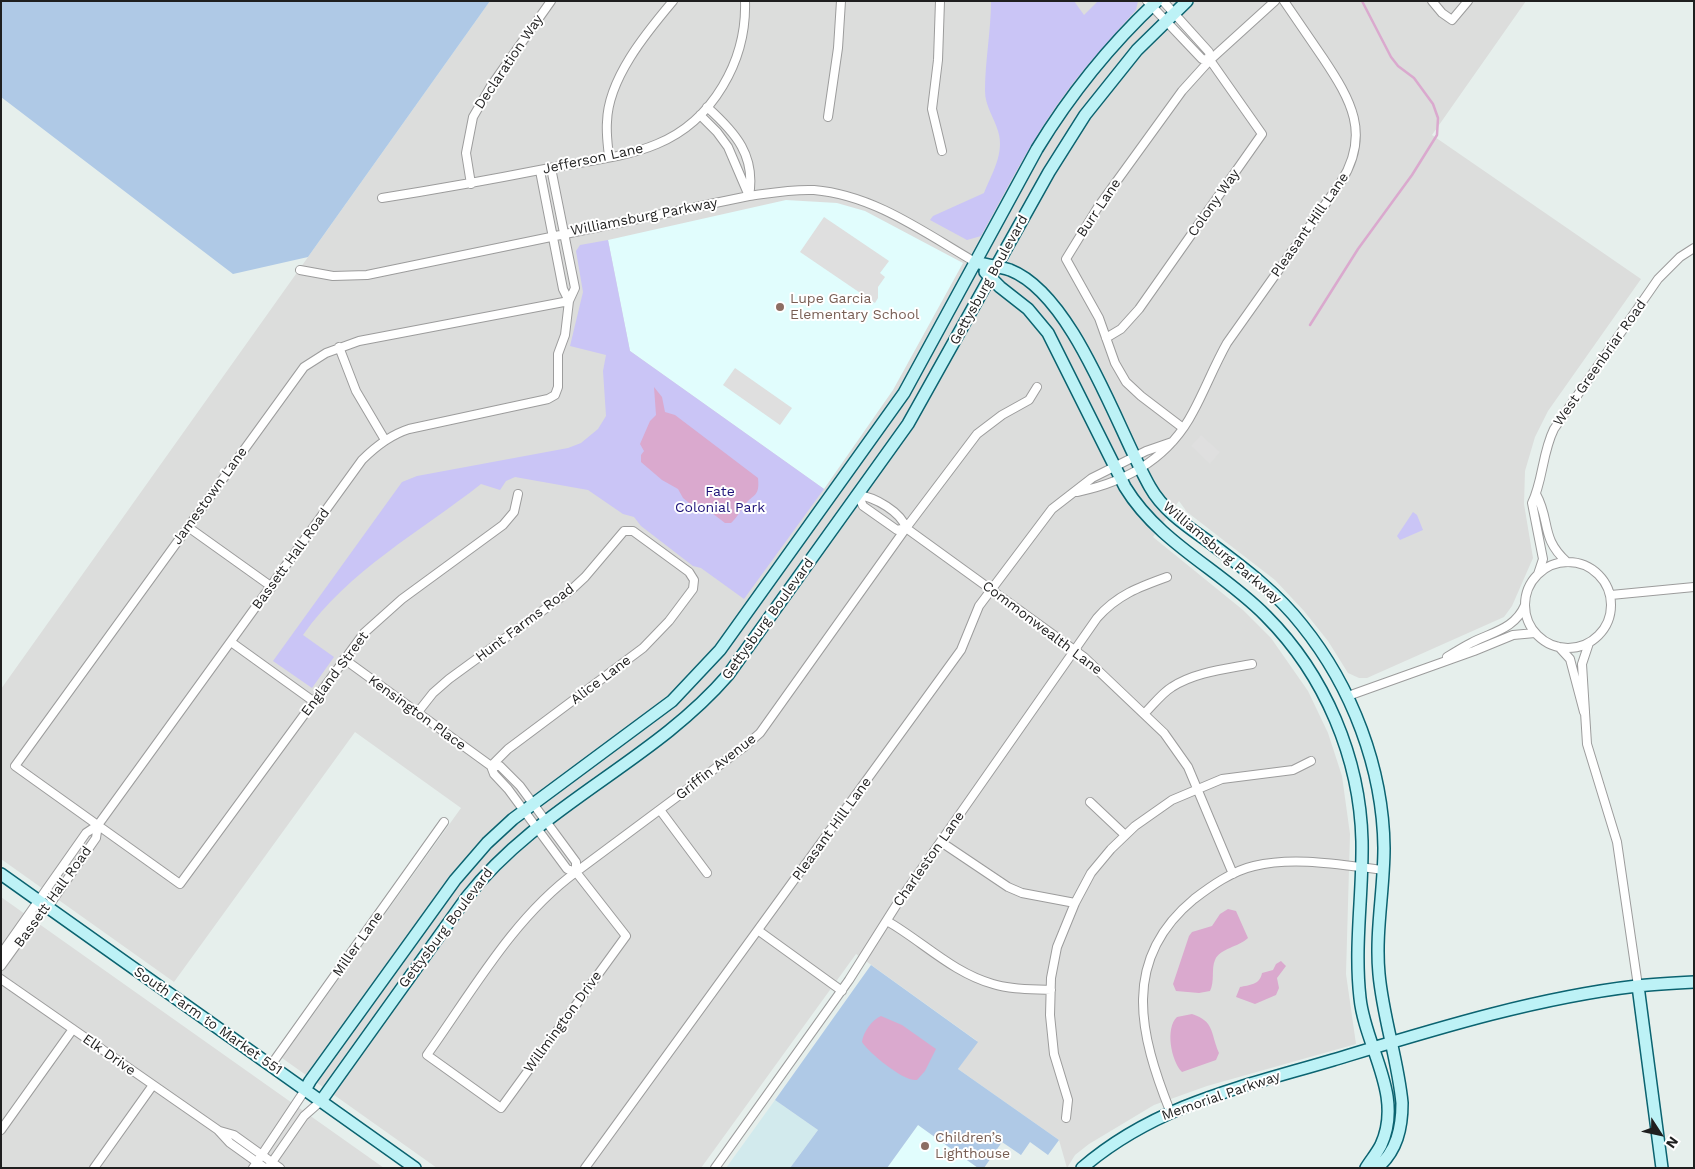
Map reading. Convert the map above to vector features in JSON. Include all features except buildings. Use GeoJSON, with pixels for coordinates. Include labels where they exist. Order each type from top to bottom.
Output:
{"type":"FeatureCollection","features":[{"type":"Feature","properties":{"kind":"street","name":"Declaration Way"},"geometry":{"type":"LineString","coordinates":[[470,184],[466,153],[473,117],[491,86],[551,1]]}},
{"type":"Feature","properties":{"kind":"street"},"geometry":{"type":"LineString","coordinates":[[609,157],[606,121],[614,87],[621,72],[659,17],[674,1]]}},
{"type":"Feature","properties":{"kind":"street","name":"Jefferson Lane"},"geometry":{"type":"LineString","coordinates":[[382,198],[470,184],[635,152],[659,144],[682,130],[700,115],[726,81],[736,60],[743,32],[745,1]]}},
{"type":"Feature","properties":{"kind":"street"},"geometry":{"type":"LineString","coordinates":[[828,117],[838,48],[841,1]]}},
{"type":"Feature","properties":{"kind":"street"},"geometry":{"type":"LineString","coordinates":[[940,1],[938,60],[932,109],[942,151]]}},
{"type":"Feature","properties":{"kind":"street","name":"Colony Way"},"geometry":{"type":"LineString","coordinates":[[1106,338],[1122,329],[1139,309],[1262,134],[1210,60],[1209,52],[1163,1]]}},
{"type":"Feature","properties":{"kind":"street","name":"Gettysburg Boulevard"},"geometry":{"type":"LineString","coordinates":[[268,1166],[304,1116],[321,1101],[475,886],[493,865],[546,820],[677,725],[707,698],[737,664],[908,424],[1049,172],[1085,115],[1122,67],[1165,21],[1187,1]]}},
{"type":"Feature","properties":{"kind":"street","name":"Burr Lane"},"geometry":{"type":"LineString","coordinates":[[1184,428],[1141,396],[1126,382],[1115,363],[1093,307],[1066,259],[1094,212],[1182,90],[1210,60],[1275,1]]}},
{"type":"Feature","properties":{"kind":"street","name":"Pleasant Hill Lane"},"geometry":{"type":"LineString","coordinates":[[1077,492],[1101,487],[1157,459],[1184,428],[1220,355],[1341,182],[1351,164],[1356,147],[1355,122],[1347,97],[1284,1]]}},
{"type":"Feature","properties":{"kind":"street"},"geometry":{"type":"LineString","coordinates":[[1432,1],[1442,13],[1452,20],[1468,1]]}},
{"type":"Feature","properties":{"kind":"street","name":"Colony Way"},"geometry":{"type":"LineString","coordinates":[[1152,3],[1165,21],[1202,59],[1210,60]]}},
{"type":"Feature","properties":{"kind":"street","name":"Gettysburg Boulevard"},"geometry":{"type":"LineString","coordinates":[[257,1162],[321,1065],[455,880],[487,843],[529,808],[666,705],[696,677],[727,641],[904,393],[1037,149],[1061,111],[1106,53],[1152,3]]}},
{"type":"Feature","properties":{"kind":"street"},"geometry":{"type":"LineString","coordinates":[[708,107],[727,126],[745,154],[752,178],[749,196]]}},
{"type":"Feature","properties":{"kind":"street"},"geometry":{"type":"LineString","coordinates":[[700,115],[717,132],[728,147],[749,196]]}},
{"type":"Feature","properties":{"kind":"street"},"geometry":{"type":"LineString","coordinates":[[551,168],[575,288],[569,301]]}},
{"type":"Feature","properties":{"kind":"street"},"geometry":{"type":"LineString","coordinates":[[540,170],[562,289],[569,301]]}},
{"type":"Feature","properties":{"kind":"street","name":"Williamsburg Parkway"},"geometry":{"type":"LineString","coordinates":[[300,270],[333,276],[367,275],[749,196],[799,190],[827,192],[853,197],[882,209],[993,272],[1048,333],[1120,478],[1132,497],[1158,528],[1236,588],[1267,616],[1295,650],[1329,704],[1348,752],[1358,791],[1362,840],[1357,949],[1358,986],[1361,1010],[1371,1048],[1383,1077],[1389,1114],[1381,1146],[1366,1168]]}},
{"type":"Feature","properties":{"kind":"street","name":"West Greenbriar Road"},"geometry":{"type":"LineString","coordinates":[[1538,574],[1542,559],[1532,508],[1546,444],[1554,429],[1658,280],[1680,258],[1694,248]]}},
{"type":"Feature","properties":{"kind":"street","name":"Williamsburg Parkway"},"geometry":{"type":"LineString","coordinates":[[993,272],[1010,270],[1029,283],[1052,305],[1080,346],[1134,457],[1153,491],[1165,507],[1257,578],[1282,602],[1312,638],[1348,696],[1374,770],[1381,808],[1383,870],[1378,973],[1400,1087],[1402,1117],[1394,1148],[1386,1160],[1377,1168]]}},
{"type":"Feature","properties":{"kind":"street","name":"Jamestown Lane"},"geometry":{"type":"LineString","coordinates":[[98,825],[15,766],[295,378],[315,359],[339,347],[359,341],[569,301]]}},
{"type":"Feature","properties":{"kind":"street","name":"Bassett Hall Road"},"geometry":{"type":"LineString","coordinates":[[1,954],[86,833],[98,825],[272,587],[362,460],[386,440],[409,429],[555,395],[558,387],[558,354],[565,335],[569,301]]}},
{"type":"Feature","properties":{"kind":"street"},"geometry":{"type":"LineString","coordinates":[[339,347],[356,391],[386,440]]}},
{"type":"Feature","properties":{"kind":"street","name":"Griffin Avenue"},"geometry":{"type":"LineString","coordinates":[[501,1108],[428,1055],[526,918],[543,898],[760,733],[906,528],[977,434],[1002,415],[1029,400],[1037,387]]}},
{"type":"Feature","properties":{"kind":"street","name":"Pleasant Hill Lane"},"geometry":{"type":"LineString","coordinates":[[585,1168],[759,931],[961,650],[979,606],[990,588],[1052,509],[1077,492],[1092,478],[1134,457],[1172,442]]}},
{"type":"Feature","properties":{"kind":"street"},"geometry":{"type":"LineString","coordinates":[[840,483],[858,495]]}},
{"type":"Feature","properties":{"kind":"street","name":"England Street"},"geometry":{"type":"LineString","coordinates":[[98,825],[180,884],[364,633],[384,614],[503,525],[514,512],[518,494]]}},
{"type":"Feature","properties":{"kind":"street"},"geometry":{"type":"LineString","coordinates":[[1536,494],[1543,506],[1549,540],[1567,562]]}},
{"type":"Feature","properties":{"kind":"street","name":"Commonwealth Lane"},"geometry":{"type":"LineString","coordinates":[[906,528],[897,530],[863,506],[858,495],[870,496],[903,520],[906,528],[1074,649],[1144,714],[1175,746],[1188,767],[1233,874]]}},
{"type":"Feature","properties":{"kind":"street"},"geometry":{"type":"LineString","coordinates":[[188,527],[272,587]]}},
{"type":"Feature","properties":{"kind":"street","name":"Alice Lane"},"geometry":{"type":"LineString","coordinates":[[491,766],[508,749],[643,648],[669,621],[693,589],[694,580],[689,572],[634,531],[627,530]]}},
{"type":"Feature","properties":{"kind":"street","name":"Hunt Farms Road"},"geometry":{"type":"LineString","coordinates":[[418,712],[433,693],[449,679],[571,590],[590,572],[621,533],[627,530]]}},
{"type":"Feature","properties":{"kind":"street"},"geometry":{"type":"LineString","coordinates":[[1435,664],[1472,642],[1508,627],[1518,618],[1525,605],[1528,591],[1538,574],[1553,564],[1581,563],[1594,570],[1604,580],[1612,606],[1609,620],[1602,632],[1589,643],[1572,648],[1559,647],[1546,642],[1535,633],[1528,620],[1525,605]]}},
{"type":"Feature","properties":{"kind":"street","name":"Charleston Lane"},"geometry":{"type":"LineString","coordinates":[[716,1168],[842,991],[886,921],[1074,649],[1109,604],[1127,592],[1167,577]]}},
{"type":"Feature","properties":{"kind":"street"},"geometry":{"type":"LineString","coordinates":[[1610,595],[1694,587]]}},
{"type":"Feature","properties":{"kind":"street"},"geometry":{"type":"LineString","coordinates":[[1267,616],[1282,602]]}},
{"type":"Feature","properties":{"kind":"street"},"geometry":{"type":"LineString","coordinates":[[1329,704],[1513,635],[1535,633]]}},
{"type":"Feature","properties":{"kind":"street"},"geometry":{"type":"LineString","coordinates":[[231,642],[313,701]]}},
{"type":"Feature","properties":{"kind":"street"},"geometry":{"type":"LineString","coordinates":[[1585,716],[1586,696],[1582,664],[1589,643]]}},
{"type":"Feature","properties":{"kind":"street"},"geometry":{"type":"LineString","coordinates":[[1559,647],[1570,659],[1585,716],[1588,744],[1617,842],[1662,1168]]}},
{"type":"Feature","properties":{"kind":"street","name":"Kensington Place"},"geometry":{"type":"LineString","coordinates":[[344,659],[491,766],[494,774],[529,808],[546,820],[576,862],[576,872]]}},
{"type":"Feature","properties":{"kind":"street"},"geometry":{"type":"LineString","coordinates":[[1144,714],[1171,688],[1184,681],[1212,672],[1252,664]]}},
{"type":"Feature","properties":{"kind":"street"},"geometry":{"type":"LineString","coordinates":[[1066,1118],[1068,1100],[1054,1054],[1050,1015],[1051,990],[1058,947],[1075,902],[1091,873],[1110,849],[1125,835],[1149,814],[1172,800],[1222,779],[1293,770],[1311,761]]}},
{"type":"Feature","properties":{"kind":"street","name":"Kensington Place"},"geometry":{"type":"LineString","coordinates":[[491,766],[500,766],[510,774],[529,808],[537,828],[567,869],[576,872],[626,936]]}},
{"type":"Feature","properties":{"kind":"street"},"geometry":{"type":"LineString","coordinates":[[1090,802],[1125,835]]}},
{"type":"Feature","properties":{"kind":"street"},"geometry":{"type":"LineString","coordinates":[[660,810],[707,872]]}},
{"type":"Feature","properties":{"kind":"street","name":"Miller Lane"},"geometry":{"type":"LineString","coordinates":[[270,1065],[444,822]]}},
{"type":"Feature","properties":{"kind":"street","name":"Bassett Hall Road"},"geometry":{"type":"LineString","coordinates":[[1,966],[37,916],[48,907],[96,838],[98,825]]}},
{"type":"Feature","properties":{"kind":"street"},"geometry":{"type":"LineString","coordinates":[[941,842],[990,876],[1015,890],[1075,902]]}},
{"type":"Feature","properties":{"kind":"street"},"geometry":{"type":"LineString","coordinates":[[1170,1111],[1153,1068],[1142,1022],[1142,1000],[1148,967],[1155,947],[1166,927],[1188,904],[1210,887],[1233,874],[1253,866],[1287,862],[1308,862],[1383,870]]}},
{"type":"Feature","properties":{"kind":"street","name":"South Farm to Market 551"},"geometry":{"type":"LineString","coordinates":[[1,874],[415,1168]]}},
{"type":"Feature","properties":{"kind":"street"},"geometry":{"type":"LineString","coordinates":[[886,921],[970,976],[994,985],[1051,990]]}},
{"type":"Feature","properties":{"kind":"street"},"geometry":{"type":"LineString","coordinates":[[759,931],[842,991]]}},
{"type":"Feature","properties":{"kind":"street","name":"Willmington Drive"},"geometry":{"type":"LineString","coordinates":[[501,1108],[626,936]]}},
{"type":"Feature","properties":{"kind":"street","name":"Elk Drive"},"geometry":{"type":"LineString","coordinates":[[1,979],[218,1130],[234,1136],[257,1162],[280,1168]]}},
{"type":"Feature","properties":{"kind":"street"},"geometry":{"type":"LineString","coordinates":[[1390,1043],[1548,1002],[1638,986],[1694,982]]}},
{"type":"Feature","properties":{"kind":"street"},"geometry":{"type":"LineString","coordinates":[[1,1130],[73,1029]]}},
{"type":"Feature","properties":{"kind":"street","name":"Memorial Parkway"},"geometry":{"type":"LineString","coordinates":[[1082,1168],[1101,1151],[1140,1125],[1170,1111],[1218,1094],[1390,1043]]}},
{"type":"Feature","properties":{"kind":"street"},"geometry":{"type":"LineString","coordinates":[[94,1168],[153,1085]]}},
{"type":"Feature","properties":{"kind":"shaded area"},"geometry":{"type":"Polygon","coordinates":[[[1,1],[490,1],[308,257],[233,274],[1,97],[1,1]]]}},
{"type":"Feature","properties":{"kind":"shaded area"},"geometry":{"type":"Polygon","coordinates":[[[490,1],[1526,1],[1432,135],[1641,279],[1548,411],[1535,437],[1525,471],[1524,504],[1533,558],[1512,606],[1504,617],[1367,678],[1359,678],[1348,673],[1328,641],[1304,611],[1275,580],[1187,512],[1179,501],[1153,537],[1243,610],[1271,638],[1308,691],[1328,733],[1342,776],[1350,834],[1346,974],[1356,1044],[1207,1086],[1154,1105],[1089,1144],[1075,1155],[1067,1168],[1059,1140],[958,1069],[977,1041],[856,954],[701,1168],[437,1168],[282,1058],[461,808],[355,732],[174,982],[1,859],[1,689],[490,1]]]}},
{"type":"Feature","properties":{"kind":"shaded area","name":"Lupe Garcia Elementary School"},"geometry":{"type":"Polygon","coordinates":[[[786,200],[837,203],[865,211],[963,263],[893,390],[824,489],[630,351],[608,240],[786,200]]]}},
{"type":"Feature","properties":{"kind":"shaded area"},"geometry":{"type":"Polygon","coordinates":[[[824,217],[889,261],[880,273],[885,277],[878,287],[878,298],[875,303],[800,252],[824,217]]]}},
{"type":"Feature","properties":{"kind":"shaded area"},"geometry":{"type":"Polygon","coordinates":[[[735,368],[792,408],[780,425],[723,385],[735,368]]]}},
{"type":"Feature","properties":{"kind":"shaded area"},"geometry":{"type":"Polygon","coordinates":[[[654,387],[662,397],[665,412],[675,415],[758,478],[757,492],[731,523],[725,523],[712,513],[694,507],[683,498],[678,489],[662,480],[641,462],[641,455],[644,451],[640,444],[650,421],[656,415],[654,387]]]}},
{"type":"Feature","properties":{"kind":"shaded area"},"geometry":{"type":"Polygon","coordinates":[[[1201,435],[1220,452],[1210,464],[1191,446],[1201,435]]]}},
{"type":"Feature","properties":{"kind":"shaded area"},"geometry":{"type":"Polygon","coordinates":[[[1,897],[384,1168],[1,1168],[1,897]]]}},
{"type":"Feature","properties":{"kind":"shaded area"},"geometry":{"type":"Polygon","coordinates":[[[1228,909],[1236,911],[1248,938],[1217,956],[1210,991],[1199,993],[1176,991],[1173,984],[1189,936],[1192,932],[1212,926],[1220,914],[1228,909]]]}},
{"type":"Feature","properties":{"kind":"shaded area"},"geometry":{"type":"Polygon","coordinates":[[[1281,961],[1286,966],[1277,978],[1279,988],[1276,995],[1255,1004],[1236,997],[1240,987],[1257,982],[1262,973],[1273,970],[1276,964],[1281,961]]]}},
{"type":"Feature","properties":{"kind":"shaded area"},"geometry":{"type":"Polygon","coordinates":[[[871,965],[978,1042],[958,1069],[1059,1140],[1048,1155],[1030,1142],[1021,1155],[1002,1142],[984,1168],[978,1168],[918,1125],[887,1168],[790,1168],[818,1130],[775,1100],[871,965]]]}},
{"type":"Feature","properties":{"kind":"shaded area"},"geometry":{"type":"Polygon","coordinates":[[[1192,1014],[1208,1024],[1219,1053],[1216,1060],[1182,1072],[1172,1053],[1171,1029],[1177,1017],[1192,1014]]]}},
{"type":"Feature","properties":{"kind":"shaded area"},"geometry":{"type":"Polygon","coordinates":[[[881,1016],[902,1025],[936,1049],[925,1071],[917,1080],[896,1072],[862,1042],[864,1034],[874,1020],[881,1016]]]}},
{"type":"Feature","properties":{"kind":"shaded area"},"geometry":{"type":"Polygon","coordinates":[[[775,1100],[818,1130],[790,1168],[726,1168],[775,1100]]]}},
{"type":"Feature","properties":{"kind":"shaded area","name":"Children’s Lighthouse"},"geometry":{"type":"Polygon","coordinates":[[[918,1125],[978,1168],[887,1168],[918,1125]]]}},
{"type":"Feature","properties":{"kind":"green space"},"geometry":{"type":"Polygon","coordinates":[[[991,1],[1074,1],[1084,15],[1098,1],[1138,1],[1136,10],[1083,70],[1055,108],[1021,162],[981,236],[967,240],[930,220],[933,216],[984,193],[997,163],[1000,139],[986,102],[985,91],[991,1]]]}},
{"type":"Feature","properties":{"kind":"green space","name":"Fate Colonial Park"},"geometry":{"type":"Polygon","coordinates":[[[608,240],[630,351],[824,489],[744,599],[701,568],[693,566],[641,526],[634,517],[623,514],[588,490],[515,477],[506,481],[500,490],[481,484],[363,571],[321,612],[303,635],[334,657],[312,688],[273,661],[402,482],[417,476],[568,448],[581,443],[598,429],[606,416],[603,371],[606,355],[570,346],[583,292],[576,251],[580,245],[608,240]]]}},
{"type":"Feature","properties":{"kind":"green space"},"geometry":{"type":"Polygon","coordinates":[[[1413,512],[1417,515],[1423,530],[1400,540],[1397,536],[1413,512]]]}},
{"type":"Feature","properties":{"kind":"waterway"},"geometry":{"type":"LineString","coordinates":[[1310,325],[1358,249],[1412,175],[1437,135],[1438,118],[1433,104],[1414,78],[1398,66],[1391,57],[1362,1]]}},
{"type":"Feature","properties":{"kind":"place","name":"Lupe Garcia Elementary School"},"geometry":{"type":"Point","coordinates":[780,307]}},
{"type":"Feature","properties":{"kind":"place","name":"Children’s Lighthouse"},"geometry":{"type":"Point","coordinates":[925,1146]}}]}
